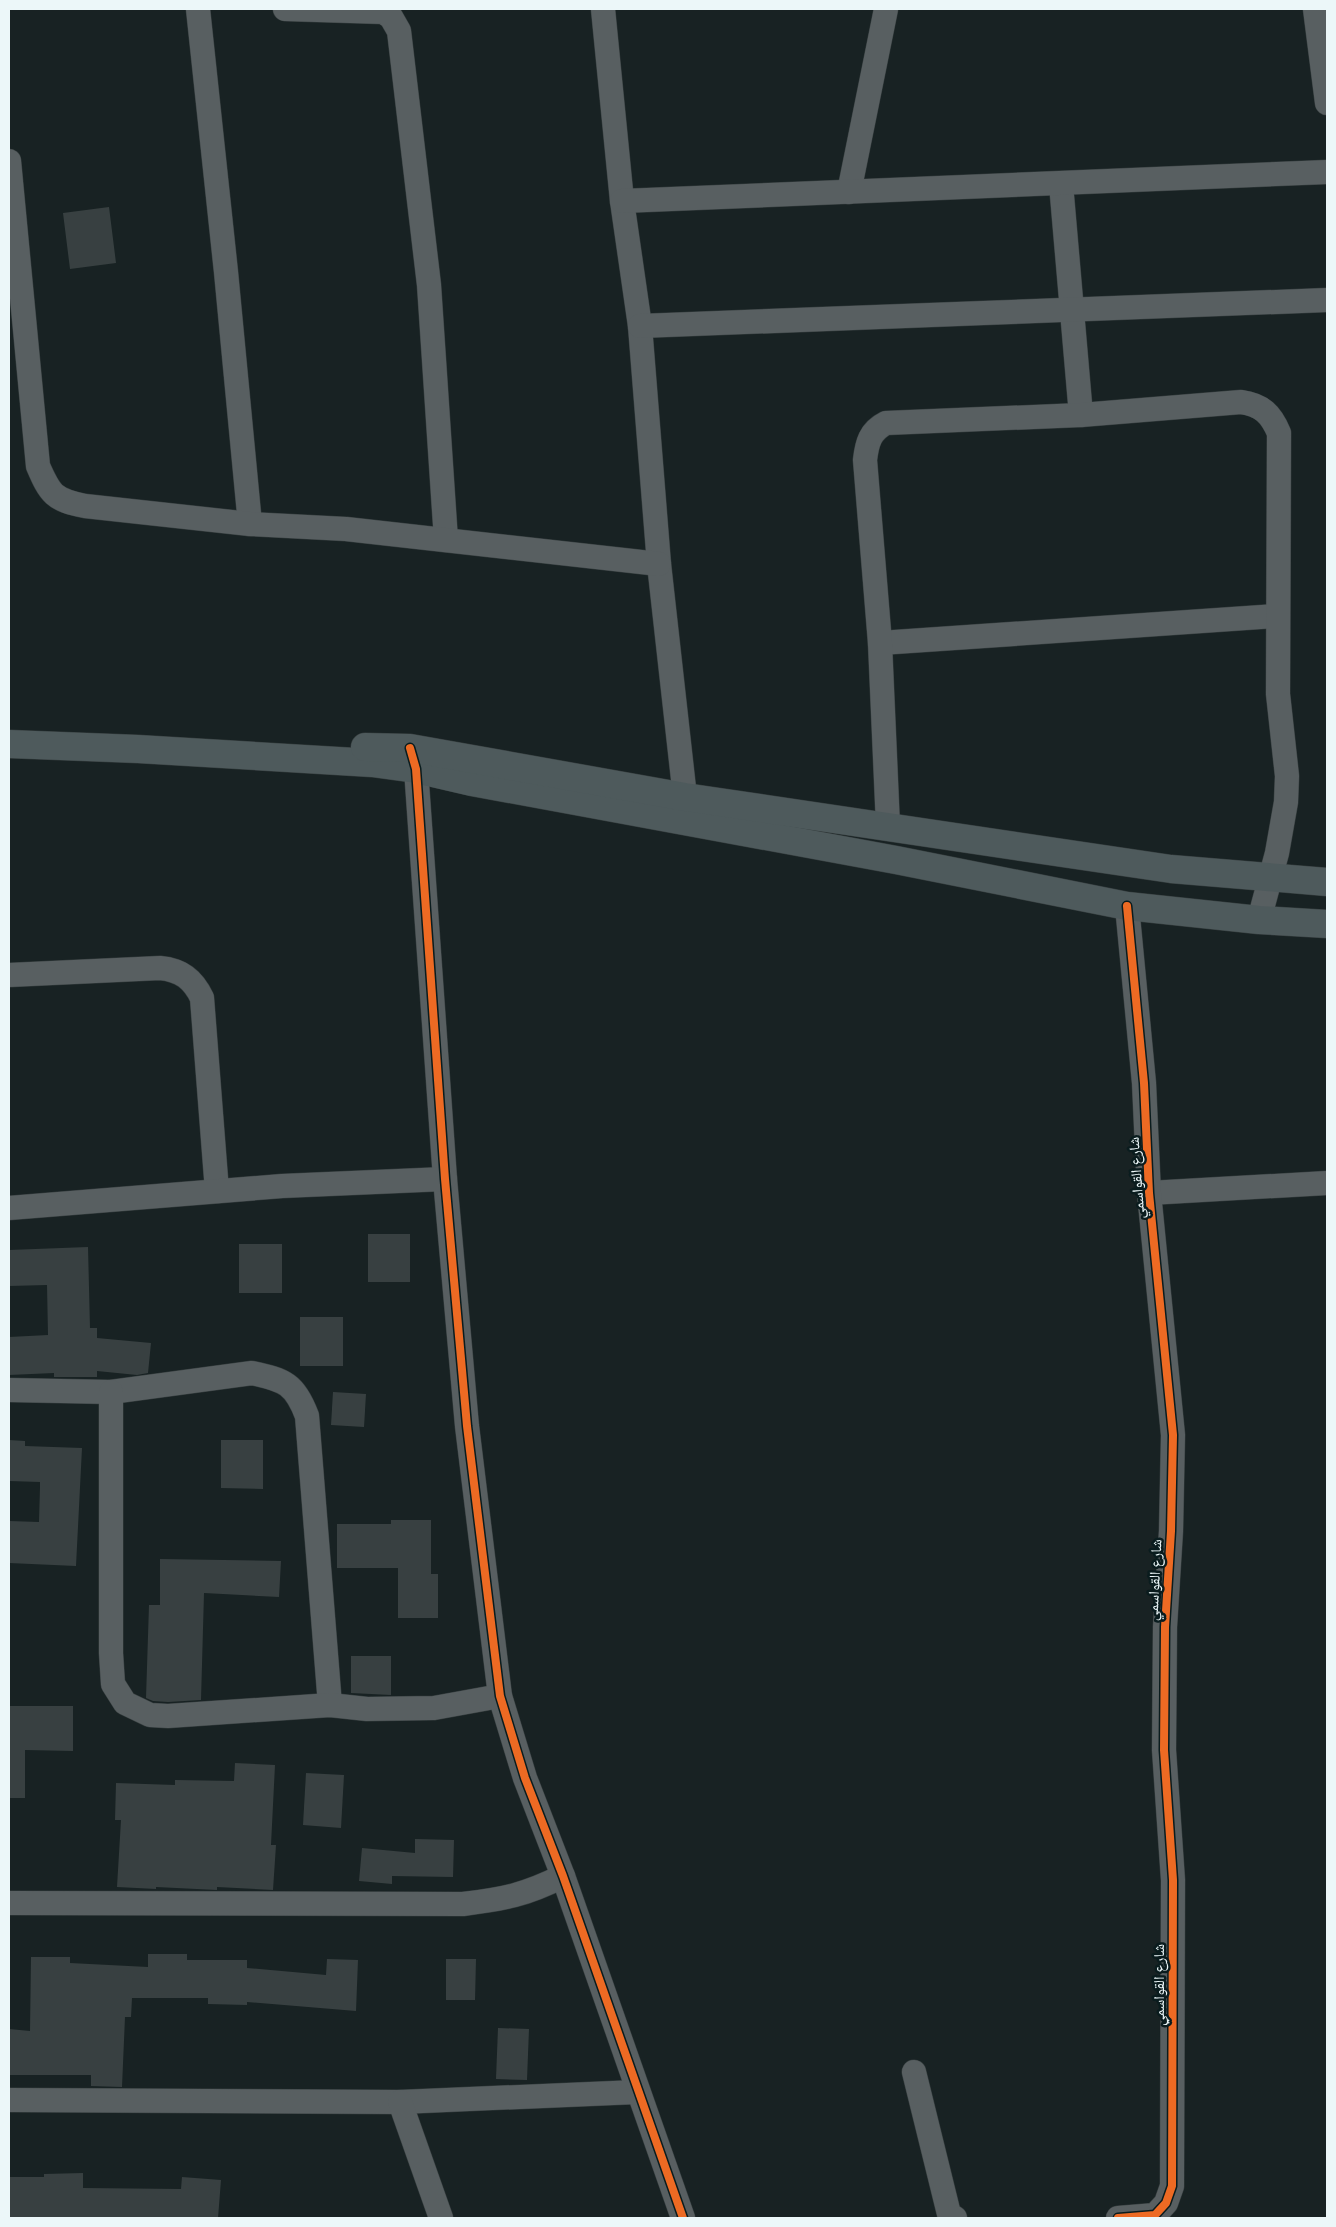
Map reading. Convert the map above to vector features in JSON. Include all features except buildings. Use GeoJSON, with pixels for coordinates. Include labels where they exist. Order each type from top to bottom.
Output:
{"type":"FeatureCollection","features":[{"type":"Feature","properties":{"kind":"main road"},"geometry":{"type":"LineString","coordinates":[[9,730],[217,743],[413,759],[888,826],[1171,870],[1327,882]]}},
{"type":"Feature","properties":{"kind":"main road"},"geometry":{"type":"LineString","coordinates":[[9,744],[318,760],[413,759],[472,782],[1127,906],[1259,920],[1327,924]]}},
{"type":"Feature","properties":{"kind":"main road"},"geometry":{"type":"LineString","coordinates":[[960,873],[966,839]]}},
{"type":"Feature","properties":{"kind":"street"},"geometry":{"type":"LineString","coordinates":[[198,9],[250,524]]}},
{"type":"Feature","properties":{"kind":"street"},"geometry":{"type":"LineString","coordinates":[[285,9],[383,12],[392,17],[399,31],[429,285],[446,540]]}},
{"type":"Feature","properties":{"kind":"street"},"geometry":{"type":"LineString","coordinates":[[603,9],[622,201],[640,326],[659,564],[685,797]]}},
{"type":"Feature","properties":{"kind":"street"},"geometry":{"type":"LineString","coordinates":[[848,192],[886,9]]}},
{"type":"Feature","properties":{"kind":"street"},"geometry":{"type":"LineString","coordinates":[[1315,9],[1327,103]]}},
{"type":"Feature","properties":{"kind":"street"},"geometry":{"type":"LineString","coordinates":[[9,161],[38,466],[48,489],[60,499],[85,506],[250,524],[346,529],[659,564]]}},
{"type":"Feature","properties":{"kind":"street"},"geometry":{"type":"LineString","coordinates":[[622,201],[1327,172]]}},
{"type":"Feature","properties":{"kind":"street"},"geometry":{"type":"LineString","coordinates":[[1061,184],[1081,415]]}},
{"type":"Feature","properties":{"kind":"street"},"geometry":{"type":"LineString","coordinates":[[640,326],[849,317],[1072,312],[1327,300]]}},
{"type":"Feature","properties":{"kind":"street"},"geometry":{"type":"LineString","coordinates":[[888,826],[880,644],[865,460],[866,447],[876,428],[886,423],[1081,415],[1241,402],[1254,404],[1263,408],[1273,419],[1279,433],[1278,694],[1287,776],[1284,820],[1259,920]]}},
{"type":"Feature","properties":{"kind":"street"},"geometry":{"type":"LineString","coordinates":[[880,644],[1278,616]]}},
{"type":"Feature","properties":{"kind":"street"},"geometry":{"type":"LineString","coordinates":[[413,759],[445,1178],[467,1426],[500,1696],[525,1778],[563,1876],[637,2092],[683,2218]]}},
{"type":"Feature","properties":{"kind":"street","name":"شارع القواسمي"},"geometry":{"type":"LineString","coordinates":[[1118,2218],[1155,2215],[1166,2203],[1172,2186],[1173,1880],[1164,1750],[1165,1628],[1174,1435],[1149,1192],[1144,1083],[1127,906]]}},
{"type":"Feature","properties":{"kind":"street"},"geometry":{"type":"LineString","coordinates":[[9,976],[160,968],[171,969],[190,978],[196,985],[202,998],[217,1191]]}},
{"type":"Feature","properties":{"kind":"street"},"geometry":{"type":"LineString","coordinates":[[9,1208],[342,1182],[445,1178]]}},
{"type":"Feature","properties":{"kind":"street"},"geometry":{"type":"LineString","coordinates":[[1149,1192],[1327,1183]]}},
{"type":"Feature","properties":{"kind":"street"},"geometry":{"type":"LineString","coordinates":[[9,1390],[111,1392],[252,1373],[273,1378],[287,1384],[299,1396],[308,1416],[330,1705]]}},
{"type":"Feature","properties":{"kind":"street"},"geometry":{"type":"LineString","coordinates":[[111,1392],[111,1653],[114,1684],[125,1703],[145,1713],[168,1716],[330,1705],[366,1709],[434,1708],[500,1696]]}},
{"type":"Feature","properties":{"kind":"street"},"geometry":{"type":"LineString","coordinates":[[9,1903],[463,1904],[510,1898],[537,1889],[563,1876]]}},
{"type":"Feature","properties":{"kind":"street"},"geometry":{"type":"LineString","coordinates":[[914,2072],[949,2214],[955,2218]]}},
{"type":"Feature","properties":{"kind":"street"},"geometry":{"type":"LineString","coordinates":[[9,2100],[400,2102],[637,2092]]}},
{"type":"Feature","properties":{"kind":"street"},"geometry":{"type":"LineString","coordinates":[[400,2102],[441,2218]]}},
{"type":"Feature","properties":{"kind":"cycle path"},"geometry":{"type":"LineString","coordinates":[[410,748],[416,769],[445,1179],[467,1426],[500,1696],[525,1778],[563,1876],[683,2218]]}},
{"type":"Feature","properties":{"kind":"cycle path"},"geometry":{"type":"LineString","coordinates":[[1118,2218],[1155,2215],[1166,2203],[1172,2186],[1173,1880],[1164,1750],[1165,1627],[1171,1531],[1173,1435],[1149,1193],[1144,1083],[1127,906]]}}]}
